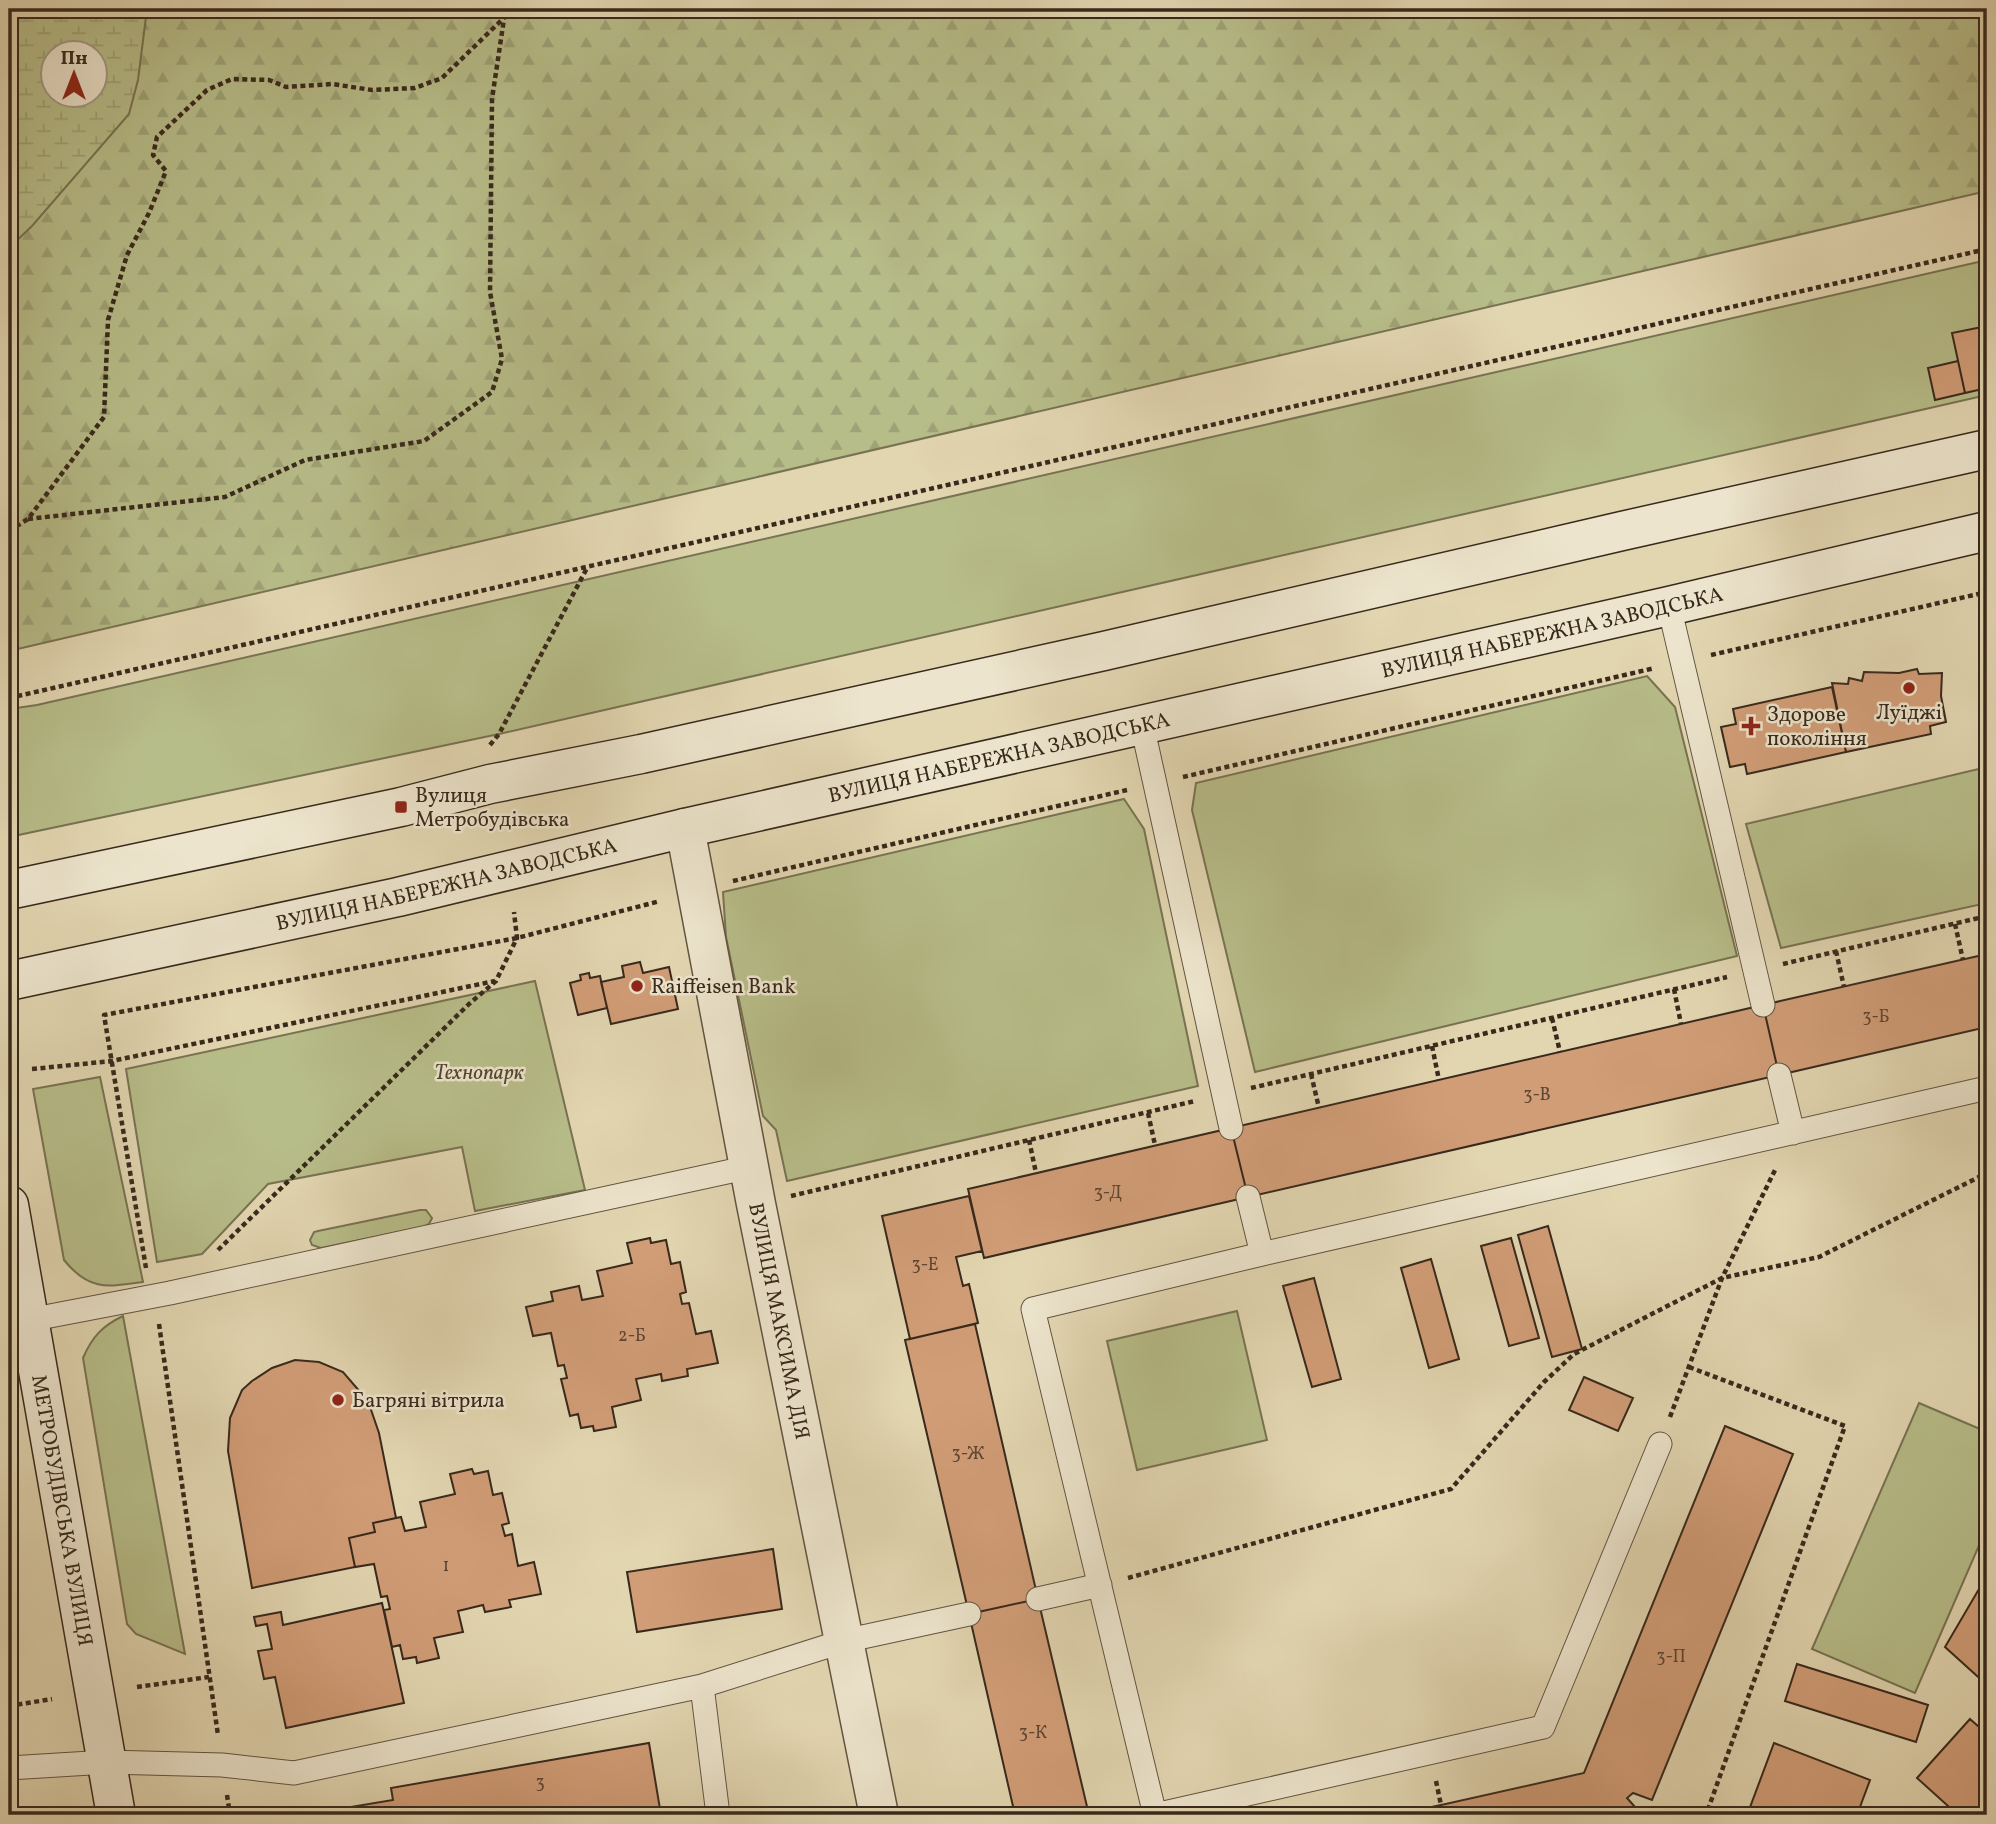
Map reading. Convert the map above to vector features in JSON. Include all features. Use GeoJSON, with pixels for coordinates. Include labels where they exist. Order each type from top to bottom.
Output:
{"type":"FeatureCollection","features":[{"type":"Feature","properties":{"kind":"main road"},"geometry":{"type":"LineString","coordinates":[[9,890],[401,807],[490,784],[641,754],[1063,660],[1987,449]]}},
{"type":"Feature","properties":{"kind":"main road","name":"ВУЛИЦЯ НАБЕРЕЖНА ЗАВОДСЬКА"},"geometry":{"type":"LineString","coordinates":[[9,981],[398,897],[685,828],[1669,606],[1987,531]]}},
{"type":"Feature","properties":{"kind":"main road","name":"ВУЛИЦЯ МАКСИМА ДІЯ"},"geometry":{"type":"LineString","coordinates":[[685,828],[879,1815]]}},
{"type":"Feature","properties":{"kind":"main road","name":"МЕТРОБУДІВСЬКА ВУЛИЦЯ"},"geometry":{"type":"LineString","coordinates":[[9,1205],[116,1815]]}},
{"type":"Feature","properties":{"kind":"lane"},"geometry":{"type":"LineString","coordinates":[[1669,606],[1763,1005]]}},
{"type":"Feature","properties":{"kind":"lane"},"geometry":{"type":"LineString","coordinates":[[1142,725],[1231,1128]]}},
{"type":"Feature","properties":{"kind":"lane"},"geometry":{"type":"LineString","coordinates":[[1779,1075],[1793,1133]]}},
{"type":"Feature","properties":{"kind":"lane"},"geometry":{"type":"LineString","coordinates":[[1660,1444],[1543,1727],[1155,1815],[1033,1310],[1262,1254],[1987,1088]]}},
{"type":"Feature","properties":{"kind":"lane"},"geometry":{"type":"LineString","coordinates":[[29,1320],[155,1296],[750,1167]]}},
{"type":"Feature","properties":{"kind":"lane"},"geometry":{"type":"LineString","coordinates":[[1248,1197],[1262,1254]]}},
{"type":"Feature","properties":{"kind":"lane"},"geometry":{"type":"LineString","coordinates":[[1038,1599],[1100,1586]]}},
{"type":"Feature","properties":{"kind":"lane"},"geometry":{"type":"LineString","coordinates":[[9,1768],[107,1762],[222,1765],[294,1773],[702,1686],[844,1641],[969,1614]]}},
{"type":"Feature","properties":{"kind":"lane"},"geometry":{"type":"LineString","coordinates":[[702,1686],[718,1815]]}},
{"type":"Feature","properties":{"kind":"path"},"geometry":{"type":"LineString","coordinates":[[9,531],[28,519],[104,417],[108,320],[127,255],[149,213],[166,171],[153,155],[157,137],[207,90],[232,79],[270,80],[286,87],[332,84],[372,90],[415,88],[442,78],[513,9]]}},
{"type":"Feature","properties":{"kind":"path"},"geometry":{"type":"LineString","coordinates":[[28,519],[225,497],[305,460],[424,441],[492,392],[502,359],[490,292],[492,99],[504,19]]}},
{"type":"Feature","properties":{"kind":"path"},"geometry":{"type":"LineString","coordinates":[[9,698],[1987,249]]}},
{"type":"Feature","properties":{"kind":"path"},"geometry":{"type":"LineString","coordinates":[[499,734],[587,568]]}},
{"type":"Feature","properties":{"kind":"path"},"geometry":{"type":"LineString","coordinates":[[158,1269],[147,1271],[104,1015],[517,938],[673,898],[697,889],[1987,592]]}},
{"type":"Feature","properties":{"kind":"path"},"geometry":{"type":"LineString","coordinates":[[215,1253],[469,1004],[496,981],[517,938],[514,912]]}},
{"type":"Feature","properties":{"kind":"path"},"geometry":{"type":"LineString","coordinates":[[757,1204],[1987,916]]}},
{"type":"Feature","properties":{"kind":"path"},"geometry":{"type":"LineString","coordinates":[[1955,923],[1963,960]]}},
{"type":"Feature","properties":{"kind":"path"},"geometry":{"type":"LineString","coordinates":[[1836,951],[1844,987]]}},
{"type":"Feature","properties":{"kind":"path"},"geometry":{"type":"LineString","coordinates":[[32,1069],[112,1061],[496,981]]}},
{"type":"Feature","properties":{"kind":"path"},"geometry":{"type":"LineString","coordinates":[[1674,989],[1681,1024]]}},
{"type":"Feature","properties":{"kind":"path"},"geometry":{"type":"LineString","coordinates":[[1552,1018],[1560,1052]]}},
{"type":"Feature","properties":{"kind":"path"},"geometry":{"type":"LineString","coordinates":[[1432,1046],[1439,1080]]}},
{"type":"Feature","properties":{"kind":"path"},"geometry":{"type":"LineString","coordinates":[[1311,1074],[1319,1108]]}},
{"type":"Feature","properties":{"kind":"path"},"geometry":{"type":"LineString","coordinates":[[1147,1113],[1155,1145]]}},
{"type":"Feature","properties":{"kind":"path"},"geometry":{"type":"LineString","coordinates":[[1660,1444],[1722,1278],[1793,1133]]}},
{"type":"Feature","properties":{"kind":"path"},"geometry":{"type":"LineString","coordinates":[[1029,1140],[1036,1173]]}},
{"type":"Feature","properties":{"kind":"path"},"geometry":{"type":"LineString","coordinates":[[1100,1586],[1451,1489],[1544,1382],[1574,1354],[1722,1278],[1819,1257],[1987,1173]]}},
{"type":"Feature","properties":{"kind":"path"},"geometry":{"type":"LineString","coordinates":[[155,1296],[230,1815]]}},
{"type":"Feature","properties":{"kind":"path"},"geometry":{"type":"LineString","coordinates":[[1689,1367],[1845,1426],[1706,1815]]}},
{"type":"Feature","properties":{"kind":"path"},"geometry":{"type":"LineString","coordinates":[[137,1687],[209,1677]]}},
{"type":"Feature","properties":{"kind":"path"},"geometry":{"type":"LineString","coordinates":[[9,1706],[52,1699]]}},
{"type":"Feature","properties":{"kind":"green space"},"geometry":{"type":"Polygon","coordinates":[[[9,9],[1987,9],[1987,191],[9,651],[9,9]]]}},
{"type":"Feature","properties":{"kind":"green space"},"geometry":{"type":"Polygon","coordinates":[[[9,9],[147,9],[138,80],[129,114],[32,226],[9,248],[9,9]]]}},
{"type":"Feature","properties":{"kind":"green space"},"geometry":{"type":"Polygon","coordinates":[[[1987,260],[1987,395],[499,734],[9,837],[9,709],[37,705],[1987,260]]]}},
{"type":"Feature","properties":{"kind":"green space"},"geometry":{"type":"Polygon","coordinates":[[[1647,676],[1675,707],[1737,956],[1255,1072],[1192,810],[1196,783],[1647,676]]]}},
{"type":"Feature","properties":{"kind":"green space"},"geometry":{"type":"Polygon","coordinates":[[[1987,767],[1987,903],[1781,948],[1746,824],[1987,767]]]}},
{"type":"Feature","properties":{"kind":"green space"},"geometry":{"type":"Polygon","coordinates":[[[1124,799],[1144,829],[1198,1086],[787,1181],[776,1130],[763,1116],[726,937],[723,892],[1124,799]]]}},
{"type":"Feature","properties":{"kind":"green space","name":"Технопарк"},"geometry":{"type":"Polygon","coordinates":[[[535,981],[585,1190],[475,1211],[462,1147],[268,1184],[202,1254],[157,1262],[126,1069],[535,981]]]}},
{"type":"Feature","properties":{"kind":"green space"},"geometry":{"type":"Polygon","coordinates":[[[100,1077],[143,1282],[109,1285],[90,1282],[64,1260],[33,1089],[100,1077]]]}},
{"type":"Feature","properties":{"kind":"green space"},"geometry":{"type":"Polygon","coordinates":[[[426,1210],[432,1218],[429,1224],[423,1227],[321,1248],[312,1245],[310,1240],[314,1232],[426,1210]]]}},
{"type":"Feature","properties":{"kind":"green space"},"geometry":{"type":"Polygon","coordinates":[[[1237,1311],[1267,1440],[1137,1470],[1107,1341],[1237,1311]]]}},
{"type":"Feature","properties":{"kind":"green space"},"geometry":{"type":"Polygon","coordinates":[[[123,1316],[185,1654],[136,1634],[127,1624],[83,1358],[98,1333],[123,1316]]]}},
{"type":"Feature","properties":{"kind":"green space"},"geometry":{"type":"Polygon","coordinates":[[[1919,1403],[1987,1432],[1987,1527],[1915,1693],[1812,1649],[1919,1403]]]}},
{"type":"Feature","properties":{"kind":"building"},"geometry":{"type":"Polygon","coordinates":[[[1987,326],[1987,388],[1965,393],[1952,333],[1987,326]]]}},
{"type":"Feature","properties":{"kind":"building"},"geometry":{"type":"Polygon","coordinates":[[[1958,361],[1965,393],[1935,400],[1928,368],[1958,361]]]}},
{"type":"Feature","properties":{"kind":"building"},"geometry":{"type":"Polygon","coordinates":[[[1917,669],[1919,674],[1942,673],[1941,696],[1946,722],[1930,726],[1931,734],[1846,752],[1832,683],[1848,684],[1849,678],[1862,681],[1864,672],[1899,673],[1917,669]]]}},
{"type":"Feature","properties":{"kind":"building"},"geometry":{"type":"Polygon","coordinates":[[[1832,687],[1846,752],[1747,774],[1745,764],[1730,767],[1721,727],[1736,724],[1733,709],[1832,687]]]}},
{"type":"Feature","properties":{"kind":"building"},"geometry":{"type":"Polygon","coordinates":[[[1987,954],[1987,1027],[1779,1075],[1763,1005],[1987,954]]]}},
{"type":"Feature","properties":{"kind":"building"},"geometry":{"type":"Polygon","coordinates":[[[640,962],[643,973],[669,967],[678,1009],[611,1024],[601,982],[624,977],[622,966],[640,962]]]}},
{"type":"Feature","properties":{"kind":"building"},"geometry":{"type":"Polygon","coordinates":[[[589,973],[590,978],[600,976],[607,1008],[578,1015],[570,983],[581,980],[580,975],[589,973]]]}},
{"type":"Feature","properties":{"kind":"building"},"geometry":{"type":"Polygon","coordinates":[[[1763,1005],[1779,1075],[1248,1197],[1231,1128],[1763,1005]]]}},
{"type":"Feature","properties":{"kind":"building"},"geometry":{"type":"Polygon","coordinates":[[[1231,1128],[1248,1197],[984,1258],[968,1189],[1231,1128]]]}},
{"type":"Feature","properties":{"kind":"building"},"geometry":{"type":"Polygon","coordinates":[[[969,1196],[982,1251],[956,1257],[963,1286],[969,1284],[978,1323],[910,1339],[882,1216],[969,1196]]]}},
{"type":"Feature","properties":{"kind":"building"},"geometry":{"type":"Polygon","coordinates":[[[1548,1226],[1582,1349],[1552,1357],[1518,1235],[1548,1226]]]}},
{"type":"Feature","properties":{"kind":"building"},"geometry":{"type":"Polygon","coordinates":[[[650,1238],[651,1243],[666,1240],[671,1264],[680,1262],[686,1292],[680,1294],[682,1304],[689,1303],[696,1334],[711,1331],[718,1363],[687,1369],[688,1376],[662,1381],[661,1374],[636,1379],[641,1400],[612,1407],[616,1427],[594,1431],[593,1426],[581,1428],[578,1414],[570,1416],[561,1379],[567,1378],[564,1365],[558,1366],[551,1333],[533,1336],[526,1307],[553,1301],[551,1292],[579,1286],[582,1300],[603,1296],[597,1271],[632,1263],[627,1243],[650,1238]]]}},
{"type":"Feature","properties":{"kind":"building"},"geometry":{"type":"Polygon","coordinates":[[[1511,1238],[1539,1338],[1509,1346],[1481,1246],[1511,1238]]]}},
{"type":"Feature","properties":{"kind":"building"},"geometry":{"type":"Polygon","coordinates":[[[1431,1259],[1459,1359],[1429,1368],[1401,1268],[1431,1259]]]}},
{"type":"Feature","properties":{"kind":"building"},"geometry":{"type":"Polygon","coordinates":[[[1314,1278],[1341,1379],[1312,1387],[1283,1286],[1314,1278]]]}},
{"type":"Feature","properties":{"kind":"building"},"geometry":{"type":"Polygon","coordinates":[[[975,1324],[1038,1599],[969,1614],[905,1340],[975,1324]]]}},
{"type":"Feature","properties":{"kind":"building"},"geometry":{"type":"Polygon","coordinates":[[[295,1360],[319,1362],[343,1372],[368,1401],[379,1433],[396,1518],[373,1523],[375,1532],[349,1538],[355,1567],[252,1588],[228,1451],[230,1418],[242,1390],[252,1381],[272,1368],[295,1360]]]}},
{"type":"Feature","properties":{"kind":"building"},"geometry":{"type":"Polygon","coordinates":[[[1584,1377],[1633,1398],[1618,1431],[1569,1410],[1584,1377]]]}},
{"type":"Feature","properties":{"kind":"building"},"geometry":{"type":"Polygon","coordinates":[[[1725,1426],[1793,1454],[1652,1800],[1633,1793],[1627,1798],[1635,1807],[1625,1815],[1443,1815],[1441,1805],[1584,1773],[1725,1426]]]}},
{"type":"Feature","properties":{"kind":"building"},"geometry":{"type":"Polygon","coordinates":[[[472,1469],[474,1474],[488,1471],[493,1495],[502,1493],[509,1523],[502,1525],[505,1536],[512,1534],[518,1566],[534,1562],[541,1594],[509,1600],[511,1607],[485,1612],[483,1605],[458,1611],[463,1632],[434,1638],[439,1658],[417,1663],[416,1657],[403,1659],[400,1645],[392,1647],[384,1610],[390,1609],[387,1596],[381,1597],[374,1564],[355,1567],[349,1538],[375,1532],[373,1523],[401,1517],[405,1531],[426,1527],[420,1502],[455,1494],[450,1474],[472,1469]]]}},
{"type":"Feature","properties":{"kind":"building"},"geometry":{"type":"Polygon","coordinates":[[[773,1549],[782,1609],[637,1632],[627,1572],[773,1549]]]}},
{"type":"Feature","properties":{"kind":"building"},"geometry":{"type":"Polygon","coordinates":[[[1986,1577],[1987,1579],[1987,1685],[1945,1647],[1986,1577]]]}},
{"type":"Feature","properties":{"kind":"building"},"geometry":{"type":"Polygon","coordinates":[[[1038,1599],[1089,1815],[1015,1815],[969,1614],[1038,1599]]]}},
{"type":"Feature","properties":{"kind":"building"},"geometry":{"type":"Polygon","coordinates":[[[382,1603],[404,1703],[286,1728],[275,1677],[264,1679],[258,1651],[272,1649],[267,1624],[256,1626],[254,1617],[281,1612],[283,1625],[382,1603]]]}},
{"type":"Feature","properties":{"kind":"building"},"geometry":{"type":"Polygon","coordinates":[[[1797,1664],[1928,1705],[1916,1742],[1785,1701],[1797,1664]]]}},
{"type":"Feature","properties":{"kind":"building"},"geometry":{"type":"Polygon","coordinates":[[[1970,1719],[1987,1734],[1987,1815],[1958,1815],[1917,1778],[1970,1719]]]}},
{"type":"Feature","properties":{"kind":"building"},"geometry":{"type":"Polygon","coordinates":[[[649,1743],[661,1815],[303,1815],[393,1800],[391,1788],[649,1743]]]}},
{"type":"Feature","properties":{"kind":"building"},"geometry":{"type":"Polygon","coordinates":[[[1774,1743],[1870,1780],[1857,1815],[1764,1815],[1749,1810],[1774,1743]]]}},
{"type":"Feature","properties":{"kind":"building"},"geometry":{"type":"Polygon","coordinates":[[[1441,1805],[1443,1815],[1395,1815],[1441,1805]]]}},
{"type":"Feature","properties":{"kind":"place","name":"Луїджі"},"geometry":{"type":"Point","coordinates":[1909,688]}},
{"type":"Feature","properties":{"kind":"place","name":"Здорове покоління"},"geometry":{"type":"Point","coordinates":[1751,726]}},
{"type":"Feature","properties":{"kind":"place","name":"Вулиця Метробудівська"},"geometry":{"type":"Point","coordinates":[401,807]}},
{"type":"Feature","properties":{"kind":"place","name":"Raiffeisen Bank"},"geometry":{"type":"Point","coordinates":[637,986]}},
{"type":"Feature","properties":{"kind":"place","name":"Багряні вітрила"},"geometry":{"type":"Point","coordinates":[338,1400]}}]}
